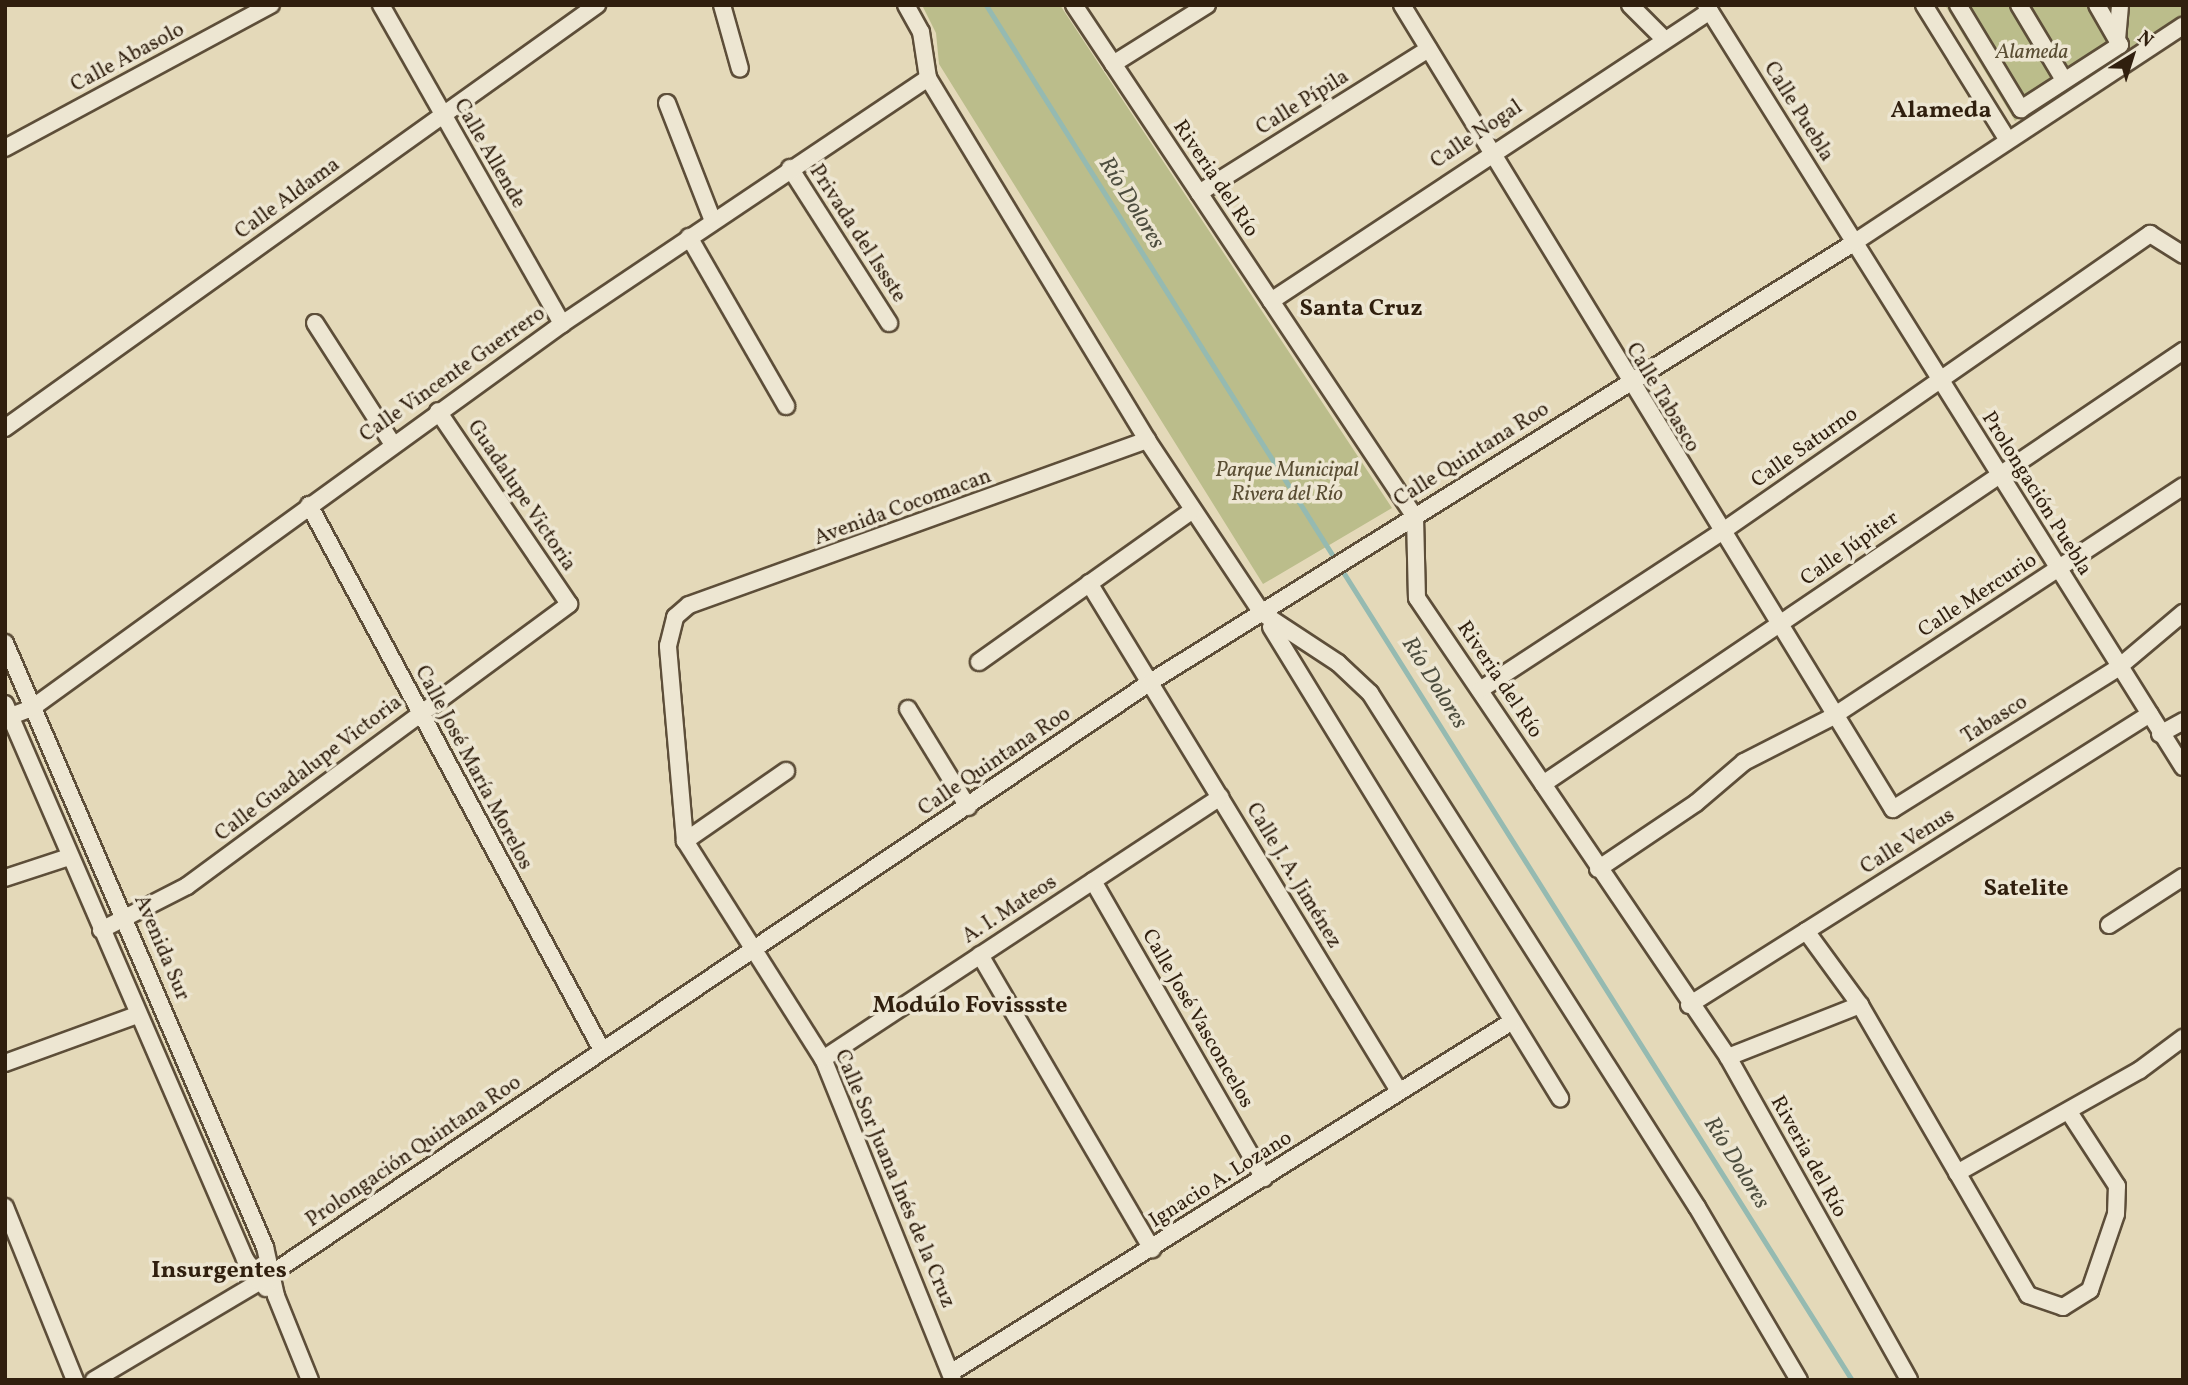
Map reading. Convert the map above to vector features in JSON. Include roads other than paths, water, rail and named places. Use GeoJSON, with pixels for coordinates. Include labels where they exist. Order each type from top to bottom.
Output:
{"type":"FeatureCollection","features":[{"type":"Feature","properties":{"kind":"street","name":"Calle Abasolo"},"geometry":{"type":"LineString","coordinates":[[5,148],[271,5]]}},
{"type":"Feature","properties":{"kind":"street","name":"Calle Allende"},"geometry":{"type":"LineString","coordinates":[[381,5],[562,324]]}},
{"type":"Feature","properties":{"kind":"street","name":"Calle Aldama"},"geometry":{"type":"LineString","coordinates":[[5,428],[597,5]]}},
{"type":"Feature","properties":{"kind":"street"},"geometry":{"type":"LineString","coordinates":[[722,5],[740,69]]}},
{"type":"Feature","properties":{"kind":"street"},"geometry":{"type":"LineString","coordinates":[[906,5],[921,32],[928,78],[1147,440],[1262,613],[1560,1098]]}},
{"type":"Feature","properties":{"kind":"street","name":"Riveria del Río"},"geometry":{"type":"LineString","coordinates":[[1074,5],[1415,517],[1417,598],[1689,1005],[1728,1057],[1909,1380]]}},
{"type":"Feature","properties":{"kind":"street"},"geometry":{"type":"LineString","coordinates":[[1113,64],[1207,5]]}},
{"type":"Feature","properties":{"kind":"street","name":"Calle Tabasco"},"geometry":{"type":"LineString","coordinates":[[1402,5],[1492,149],[1628,384],[1832,717],[1893,808]]}},
{"type":"Feature","properties":{"kind":"street"},"geometry":{"type":"LineString","coordinates":[[1630,5],[1664,39]]}},
{"type":"Feature","properties":{"kind":"street"},"geometry":{"type":"LineString","coordinates":[[1924,5],[2006,137]]}},
{"type":"Feature","properties":{"kind":"street"},"geometry":{"type":"LineString","coordinates":[[1958,5],[2021,108],[2120,45],[2097,5]]}},
{"type":"Feature","properties":{"kind":"street"},"geometry":{"type":"LineString","coordinates":[[2019,5],[2064,80]]}},
{"type":"Feature","properties":{"kind":"street"},"geometry":{"type":"LineString","coordinates":[[2117,40],[2119,5]]}},
{"type":"Feature","properties":{"kind":"street","name":"Calle Nogal"},"geometry":{"type":"LineString","coordinates":[[1271,301],[1492,149],[1708,8]]}},
{"type":"Feature","properties":{"kind":"street","name":"Calle Puebla"},"geometry":{"type":"LineString","coordinates":[[1708,8],[1855,242]]}},
{"type":"Feature","properties":{"kind":"street","name":"Calle Quintana Roo"},"geometry":{"type":"LineString","coordinates":[[750,947],[968,807],[1152,681],[1384,533],[1415,517],[1855,242],[2006,137],[2183,26]]}},
{"type":"Feature","properties":{"kind":"street","name":"Calle Pípila"},"geometry":{"type":"LineString","coordinates":[[1199,193],[1429,49]]}},
{"type":"Feature","properties":{"kind":"street","name":"Calle Vincente Guerrero"},"geometry":{"type":"LineString","coordinates":[[8,710],[32,708],[392,443],[790,168],[928,78]]}},
{"type":"Feature","properties":{"kind":"street"},"geometry":{"type":"LineString","coordinates":[[667,103],[713,221]]}},
{"type":"Feature","properties":{"kind":"street","name":"Privada del Issste"},"geometry":{"type":"LineString","coordinates":[[790,168],[889,323]]}},
{"type":"Feature","properties":{"kind":"street","name":"Calle Saturno"},"geometry":{"type":"LineString","coordinates":[[1479,690],[1720,533],[2150,234],[2183,254]]}},
{"type":"Feature","properties":{"kind":"street"},"geometry":{"type":"LineString","coordinates":[[689,237],[786,406]]}},
{"type":"Feature","properties":{"kind":"street","name":"Prolongación Puebla"},"geometry":{"type":"LineString","coordinates":[[1855,242],[2183,767]]}},
{"type":"Feature","properties":{"kind":"street"},"geometry":{"type":"LineString","coordinates":[[315,323],[392,443]]}},
{"type":"Feature","properties":{"kind":"street","name":"Calle Júpiter"},"geometry":{"type":"LineString","coordinates":[[1543,784],[1776,626],[1997,471],[2183,351]]}},
{"type":"Feature","properties":{"kind":"street","name":"Guadalupe Victoria"},"geometry":{"type":"LineString","coordinates":[[438,411],[569,604]]}},
{"type":"Feature","properties":{"kind":"street","name":"Avenida Cocomacan"},"geometry":{"type":"LineString","coordinates":[[675,617],[688,605],[1147,440]]}},
{"type":"Feature","properties":{"kind":"street","name":"Calle Mercurio"},"geometry":{"type":"LineString","coordinates":[[1598,869],[1696,803],[1744,762],[1832,717],[2183,486]]}},
{"type":"Feature","properties":{"kind":"street","name":"Calle José María Morelos"},"geometry":{"type":"LineString","coordinates":[[309,505],[602,1050]]}},
{"type":"Feature","properties":{"kind":"street"},"geometry":{"type":"LineString","coordinates":[[979,662],[1193,510]]}},
{"type":"Feature","properties":{"kind":"street","name":"Calle J. A. Jiménez"},"geometry":{"type":"LineString","coordinates":[[1089,583],[1152,681],[1399,1091]]}},
{"type":"Feature","properties":{"kind":"street","name":"Calle Guadalupe Victoria"},"geometry":{"type":"LineString","coordinates":[[101,930],[187,886],[569,604]]}},
{"type":"Feature","properties":{"kind":"street"},"geometry":{"type":"LineString","coordinates":[[1262,613],[1338,663],[1370,693],[1698,1207],[1798,1380]]}},
{"type":"Feature","properties":{"kind":"street","name":"Tabasco"},"geometry":{"type":"LineString","coordinates":[[1893,808],[2119,667],[2183,613]]}},
{"type":"Feature","properties":{"kind":"street","name":"Calle Sor Juana Inés de la Cruz"},"geometry":{"type":"LineString","coordinates":[[675,617],[668,646],[685,841],[823,1059],[952,1376]]}},
{"type":"Feature","properties":{"kind":"street","name":"Avenida Sur"},"geometry":{"type":"LineString","coordinates":[[5,643],[275,1271]]}},
{"type":"Feature","properties":{"kind":"street"},"geometry":{"type":"LineString","coordinates":[[908,709],[968,807]]}},
{"type":"Feature","properties":{"kind":"street"},"geometry":{"type":"LineString","coordinates":[[8,710],[137,1015],[259,1282],[276,1296]]}},
{"type":"Feature","properties":{"kind":"street","name":"Calle Venus"},"geometry":{"type":"LineString","coordinates":[[1689,1005],[2150,715]]}},
{"type":"Feature","properties":{"kind":"street"},"geometry":{"type":"LineString","coordinates":[[2160,734],[2183,721]]}},
{"type":"Feature","properties":{"kind":"street"},"geometry":{"type":"LineString","coordinates":[[685,841],[786,771]]}},
{"type":"Feature","properties":{"kind":"street","name":"A. I. Mateos"},"geometry":{"type":"LineString","coordinates":[[823,1059],[1220,797]]}},
{"type":"Feature","properties":{"kind":"street"},"geometry":{"type":"LineString","coordinates":[[5,878],[69,857]]}},
{"type":"Feature","properties":{"kind":"street"},"geometry":{"type":"LineString","coordinates":[[2109,925],[2183,877]]}},
{"type":"Feature","properties":{"kind":"street","name":"Calle José Vasconcelos"},"geometry":{"type":"LineString","coordinates":[[1093,881],[1264,1178]]}},
{"type":"Feature","properties":{"kind":"street"},"geometry":{"type":"LineString","coordinates":[[1806,931],[1860,1005],[2028,1295],[2063,1307],[2090,1290],[2116,1205],[2117,1186],[2069,1112]]}},
{"type":"Feature","properties":{"kind":"street","name":"Prolongación Quintana Roo"},"geometry":{"type":"LineString","coordinates":[[94,1380],[259,1282],[750,947]]}},
{"type":"Feature","properties":{"kind":"street"},"geometry":{"type":"LineString","coordinates":[[980,955],[1152,1249]]}},
{"type":"Feature","properties":{"kind":"street"},"geometry":{"type":"LineString","coordinates":[[1728,1057],[1860,1005]]}},
{"type":"Feature","properties":{"kind":"street"},"geometry":{"type":"LineString","coordinates":[[5,1063],[137,1015]]}},
{"type":"Feature","properties":{"kind":"street","name":"Ignacio A. Lozano"},"geometry":{"type":"LineString","coordinates":[[952,1376],[1511,1022]]}},
{"type":"Feature","properties":{"kind":"street"},"geometry":{"type":"LineString","coordinates":[[1957,1173],[2069,1112],[2183,1038]]}},
{"type":"Feature","properties":{"kind":"street"},"geometry":{"type":"LineString","coordinates":[[5,1207],[11,1237],[75,1380]]}},
{"type":"Feature","properties":{"kind":"street"},"geometry":{"type":"LineString","coordinates":[[275,1271],[276,1296],[310,1380]]}},
{"type":"Feature","properties":{"kind":"waterway","name":"Río Dolores"},"geometry":{"type":"LineString","coordinates":[[986,5],[1852,1380]]}},
{"type":"Feature","properties":{"kind":"district","name":"Alameda"},"geometry":{"type":"Point","coordinates":[1941,112]}},
{"type":"Feature","properties":{"kind":"district","name":"Santa Cruz"},"geometry":{"type":"Point","coordinates":[1361,310]}},
{"type":"Feature","properties":{"kind":"district","name":"Satelite"},"geometry":{"type":"Point","coordinates":[2026,890]}},
{"type":"Feature","properties":{"kind":"district","name":"Modulo Fovissste"},"geometry":{"type":"Point","coordinates":[970,1007]}},
{"type":"Feature","properties":{"kind":"district","name":"Insurgentes"},"geometry":{"type":"Point","coordinates":[219,1272]}},
{"type":"Feature","properties":{"kind":"park label","name":"Parque Municipal Rivera del Río"},"geometry":{"type":"Point","coordinates":[1287,483]}}]}
